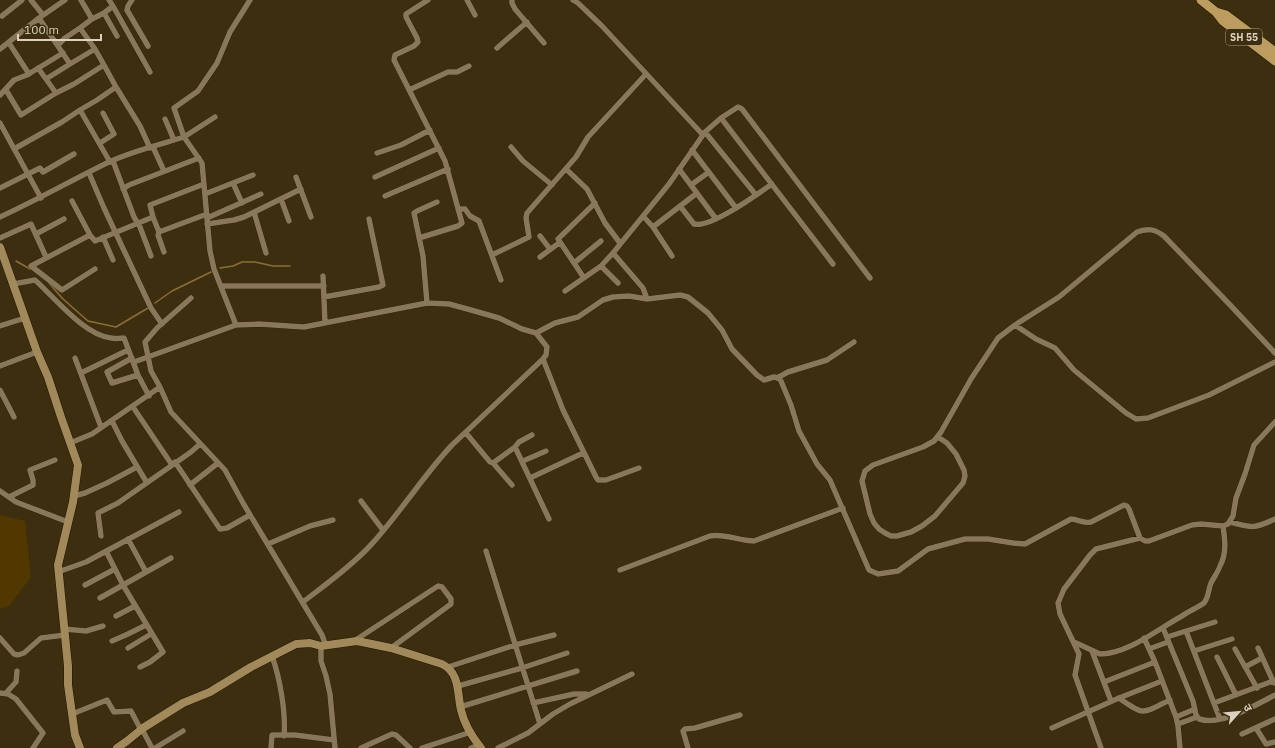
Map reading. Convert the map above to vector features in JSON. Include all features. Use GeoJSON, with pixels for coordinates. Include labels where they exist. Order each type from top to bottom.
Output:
{"type":"FeatureCollection","features":[{"type":"Feature","properties":{"kind":"main road"},"geometry":{"type":"LineString","coordinates":[[1201,0],[1216,12],[1226,15],[1275,52]]}},
{"type":"Feature","properties":{"kind":"main road","name":"SH 55"},"geometry":{"type":"LineString","coordinates":[[1216,12],[1223,21],[1275,61]]}},
{"type":"Feature","properties":{"kind":"street"},"geometry":{"type":"LineString","coordinates":[[2,16],[22,0]]}},
{"type":"Feature","properties":{"kind":"street"},"geometry":{"type":"LineString","coordinates":[[31,0],[70,64]]}},
{"type":"Feature","properties":{"kind":"street"},"geometry":{"type":"LineString","coordinates":[[0,49],[41,16],[65,0]]}},
{"type":"Feature","properties":{"kind":"street"},"geometry":{"type":"LineString","coordinates":[[81,0],[92,19]]}},
{"type":"Feature","properties":{"kind":"street"},"geometry":{"type":"LineString","coordinates":[[109,0],[150,72]]}},
{"type":"Feature","properties":{"kind":"street"},"geometry":{"type":"LineString","coordinates":[[132,0],[127,10],[148,46]]}},
{"type":"Feature","properties":{"kind":"street"},"geometry":{"type":"LineString","coordinates":[[236,325],[214,269],[210,251],[202,163],[184,137],[174,108],[198,91],[217,63],[230,32],[250,0]]}},
{"type":"Feature","properties":{"kind":"street"},"geometry":{"type":"LineString","coordinates":[[419,238],[460,225],[462,223],[448,169],[430,130],[408,90],[394,58],[395,55],[417,44],[417,38],[406,15],[428,0]]}},
{"type":"Feature","properties":{"kind":"street"},"geometry":{"type":"LineString","coordinates":[[467,0],[476,14]]}},
{"type":"Feature","properties":{"kind":"street"},"geometry":{"type":"LineString","coordinates":[[512,0],[515,8],[544,43]]}},
{"type":"Feature","properties":{"kind":"street"},"geometry":{"type":"LineString","coordinates":[[573,0],[602,26],[704,134],[756,195]]}},
{"type":"Feature","properties":{"kind":"street"},"geometry":{"type":"LineString","coordinates":[[58,45],[92,19],[104,13],[113,6]]}},
{"type":"Feature","properties":{"kind":"street"},"geometry":{"type":"LineString","coordinates":[[104,13],[117,36]]}},
{"type":"Feature","properties":{"kind":"street"},"geometry":{"type":"LineString","coordinates":[[497,48],[527,22]]}},
{"type":"Feature","properties":{"kind":"street"},"geometry":{"type":"LineString","coordinates":[[80,28],[140,126],[164,172]]}},
{"type":"Feature","properties":{"kind":"street"},"geometry":{"type":"LineString","coordinates":[[9,43],[29,74]]}},
{"type":"Feature","properties":{"kind":"street"},"geometry":{"type":"LineString","coordinates":[[46,79],[94,49]]}},
{"type":"Feature","properties":{"kind":"street"},"geometry":{"type":"LineString","coordinates":[[0,95],[14,80],[29,74],[63,53]]}},
{"type":"Feature","properties":{"kind":"street"},"geometry":{"type":"LineString","coordinates":[[6,90],[21,115],[104,65]]}},
{"type":"Feature","properties":{"kind":"street"},"geometry":{"type":"LineString","coordinates":[[408,90],[448,72],[457,72],[469,66]]}},
{"type":"Feature","properties":{"kind":"street"},"geometry":{"type":"LineString","coordinates":[[38,68],[56,93]]}},
{"type":"Feature","properties":{"kind":"street"},"geometry":{"type":"LineString","coordinates":[[492,255],[529,237],[526,216],[578,155],[588,137],[646,74]]}},
{"type":"Feature","properties":{"kind":"street"},"geometry":{"type":"LineString","coordinates":[[14,148],[62,122],[106,95],[116,87]]}},
{"type":"Feature","properties":{"kind":"street"},"geometry":{"type":"LineString","coordinates":[[565,291],[601,266],[613,254],[620,243],[669,184],[704,134],[721,118],[736,107],[742,109],[870,278]]}},
{"type":"Feature","properties":{"kind":"street"},"geometry":{"type":"LineString","coordinates":[[80,110],[85,121],[111,161],[151,256]]}},
{"type":"Feature","properties":{"kind":"street"},"geometry":{"type":"LineString","coordinates":[[100,142],[114,134],[103,113]]}},
{"type":"Feature","properties":{"kind":"street"},"geometry":{"type":"LineString","coordinates":[[0,217],[41,198],[111,161],[184,137],[215,117]]}},
{"type":"Feature","properties":{"kind":"street"},"geometry":{"type":"LineString","coordinates":[[721,118],[833,264]]}},
{"type":"Feature","properties":{"kind":"street"},"geometry":{"type":"LineString","coordinates":[[165,119],[174,140]]}},
{"type":"Feature","properties":{"kind":"street"},"geometry":{"type":"LineString","coordinates":[[0,122],[41,198]]}},
{"type":"Feature","properties":{"kind":"street"},"geometry":{"type":"LineString","coordinates":[[377,153],[401,145],[430,130]]}},
{"type":"Feature","properties":{"kind":"street"},"geometry":{"type":"LineString","coordinates":[[511,146],[526,164],[552,184]]}},
{"type":"Feature","properties":{"kind":"street"},"geometry":{"type":"LineString","coordinates":[[375,177],[439,148]]}},
{"type":"Feature","properties":{"kind":"street"},"geometry":{"type":"LineString","coordinates":[[692,150],[736,208]]}},
{"type":"Feature","properties":{"kind":"street"},"geometry":{"type":"LineString","coordinates":[[0,188],[40,168],[43,172],[74,154]]}},
{"type":"Feature","properties":{"kind":"street"},"geometry":{"type":"LineString","coordinates":[[123,189],[199,158]]}},
{"type":"Feature","properties":{"kind":"street"},"geometry":{"type":"LineString","coordinates":[[385,196],[448,169]]}},
{"type":"Feature","properties":{"kind":"street"},"geometry":{"type":"LineString","coordinates":[[566,169],[585,187],[605,223],[620,243]]}},
{"type":"Feature","properties":{"kind":"street"},"geometry":{"type":"LineString","coordinates":[[679,169],[716,219]]}},
{"type":"Feature","properties":{"kind":"street"},"geometry":{"type":"LineString","coordinates":[[691,185],[709,172]]}},
{"type":"Feature","properties":{"kind":"street"},"geometry":{"type":"LineString","coordinates":[[89,173],[151,308],[162,324]]}},
{"type":"Feature","properties":{"kind":"street"},"geometry":{"type":"LineString","coordinates":[[205,194],[253,175]]}},
{"type":"Feature","properties":{"kind":"street"},"geometry":{"type":"LineString","coordinates":[[296,177],[312,217]]}},
{"type":"Feature","properties":{"kind":"street"},"geometry":{"type":"LineString","coordinates":[[233,183],[242,203]]}},
{"type":"Feature","properties":{"kind":"street"},"geometry":{"type":"LineString","coordinates":[[164,252],[150,204],[204,184]]}},
{"type":"Feature","properties":{"kind":"street"},"geometry":{"type":"LineString","coordinates":[[680,206],[692,222],[696,224],[711,222],[736,208],[772,184]]}},
{"type":"Feature","properties":{"kind":"street"},"geometry":{"type":"LineString","coordinates":[[207,219],[234,220],[301,190]]}},
{"type":"Feature","properties":{"kind":"street"},"geometry":{"type":"LineString","coordinates":[[653,227],[697,193]]}},
{"type":"Feature","properties":{"kind":"street"},"geometry":{"type":"LineString","coordinates":[[159,232],[207,219],[261,194]]}},
{"type":"Feature","properties":{"kind":"street"},"geometry":{"type":"LineString","coordinates":[[281,199],[289,221]]}},
{"type":"Feature","properties":{"kind":"street"},"geometry":{"type":"LineString","coordinates":[[72,201],[90,235],[95,241],[153,217]]}},
{"type":"Feature","properties":{"kind":"street"},"geometry":{"type":"LineString","coordinates":[[427,303],[423,256],[414,214],[417,211],[437,202]]}},
{"type":"Feature","properties":{"kind":"street"},"geometry":{"type":"LineString","coordinates":[[584,278],[559,243],[558,239],[559,236],[595,204]]}},
{"type":"Feature","properties":{"kind":"street"},"geometry":{"type":"LineString","coordinates":[[458,209],[465,209],[470,216],[479,221],[501,280]]}},
{"type":"Feature","properties":{"kind":"street"},"geometry":{"type":"LineString","coordinates":[[254,212],[266,253]]}},
{"type":"Feature","properties":{"kind":"street"},"geometry":{"type":"LineString","coordinates":[[643,216],[653,227],[672,256]]}},
{"type":"Feature","properties":{"kind":"street"},"geometry":{"type":"LineString","coordinates":[[36,234],[64,219]]}},
{"type":"Feature","properties":{"kind":"street"},"geometry":{"type":"LineString","coordinates":[[324,297],[381,286],[383,283],[369,219]]}},
{"type":"Feature","properties":{"kind":"street"},"geometry":{"type":"LineString","coordinates":[[0,238],[31,224],[46,257]]}},
{"type":"Feature","properties":{"kind":"street"},"geometry":{"type":"LineString","coordinates":[[938,437],[956,454],[964,470],[965,476],[963,483],[935,516],[922,526],[911,532],[897,536],[891,536],[885,533],[874,523],[870,514],[862,481],[865,471],[879,462],[930,444],[938,437],[971,379],[998,338],[1015,325],[1059,298],[1137,232],[1145,229],[1153,230],[1164,236],[1237,311],[1275,353]]}},
{"type":"Feature","properties":{"kind":"street"},"geometry":{"type":"LineString","coordinates":[[90,235],[31,266],[62,290],[95,269]]}},
{"type":"Feature","properties":{"kind":"street"},"geometry":{"type":"LineString","coordinates":[[540,236],[550,249]]}},
{"type":"Feature","properties":{"kind":"street"},"geometry":{"type":"LineString","coordinates":[[103,237],[113,260]]}},
{"type":"Feature","properties":{"kind":"street"},"geometry":{"type":"LineString","coordinates":[[574,263],[601,240]]}},
{"type":"Feature","properties":{"kind":"street"},"geometry":{"type":"LineString","coordinates":[[540,257],[559,243]]}},
{"type":"Feature","properties":{"kind":"street"},"geometry":{"type":"LineString","coordinates":[[0,247],[37,352],[48,377],[78,465],[74,496],[58,566],[58,572],[68,666],[68,685],[75,735],[80,748]]}},
{"type":"Feature","properties":{"kind":"street"},"geometry":{"type":"LineString","coordinates":[[613,254],[646,295]]}},
{"type":"Feature","properties":{"kind":"street"},"geometry":{"type":"LineString","coordinates":[[601,266],[618,283]]}},
{"type":"Feature","properties":{"kind":"street"},"geometry":{"type":"LineString","coordinates":[[323,276],[325,323]]}},
{"type":"Feature","properties":{"kind":"street"},"geometry":{"type":"LineString","coordinates":[[13,284],[35,280],[72,316],[89,330],[110,338],[124,338],[138,375],[149,396]]}},
{"type":"Feature","properties":{"kind":"street"},"geometry":{"type":"LineString","coordinates":[[221,286],[324,286]]}},
{"type":"Feature","properties":{"kind":"street"},"geometry":{"type":"LineString","coordinates":[[536,333],[555,323],[578,317],[602,300],[613,297],[680,295],[688,297],[708,313],[722,330],[732,349],[757,375],[764,380],[775,378],[788,372],[827,360],[854,342]]}},
{"type":"Feature","properties":{"kind":"street"},"geometry":{"type":"LineString","coordinates":[[191,298],[162,324],[145,342],[151,371],[171,412],[225,470],[250,515],[322,635],[324,646],[321,661],[330,694],[335,748]]}},
{"type":"Feature","properties":{"kind":"street"},"geometry":{"type":"LineString","coordinates":[[138,375],[112,383],[107,372],[133,360],[148,357],[236,325],[259,324],[304,326],[427,303],[449,304],[499,318],[522,329],[536,333],[547,347],[546,355],[543,359],[427,473],[368,547],[340,573],[303,602]]}},
{"type":"Feature","properties":{"kind":"street"},"geometry":{"type":"LineString","coordinates":[[0,326],[25,318]]}},
{"type":"Feature","properties":{"kind":"street"},"geometry":{"type":"LineString","coordinates":[[1015,325],[1036,339],[1055,348],[1074,370],[1126,413],[1136,419],[1148,418],[1209,395],[1275,362]]}},
{"type":"Feature","properties":{"kind":"street"},"geometry":{"type":"LineString","coordinates":[[81,373],[128,350]]}},
{"type":"Feature","properties":{"kind":"street"},"geometry":{"type":"LineString","coordinates":[[0,366],[37,352]]}},
{"type":"Feature","properties":{"kind":"street"},"geometry":{"type":"LineString","coordinates":[[75,358],[101,427]]}},
{"type":"Feature","properties":{"kind":"street"},"geometry":{"type":"LineString","coordinates":[[543,359],[556,395],[593,473],[598,480],[606,480],[639,468]]}},
{"type":"Feature","properties":{"kind":"street"},"geometry":{"type":"LineString","coordinates":[[775,378],[779,378],[781,381],[789,399],[799,431],[817,464],[830,480],[869,570],[878,574],[898,570],[928,549],[965,539],[988,539],[1025,544],[1071,519],[1079,520],[1085,523],[1091,522],[1124,505],[1129,509],[1140,538],[1145,541],[1149,541],[1192,525],[1201,524],[1223,526],[1230,522],[1233,516],[1236,498],[1245,474],[1251,449],[1275,422]]}},
{"type":"Feature","properties":{"kind":"street"},"geometry":{"type":"LineString","coordinates":[[70,443],[92,434],[160,387]]}},
{"type":"Feature","properties":{"kind":"street"},"geometry":{"type":"LineString","coordinates":[[0,390],[14,417]]}},
{"type":"Feature","properties":{"kind":"street"},"geometry":{"type":"LineString","coordinates":[[133,407],[143,421],[150,435],[190,484],[220,528],[227,528],[250,515]]}},
{"type":"Feature","properties":{"kind":"street"},"geometry":{"type":"LineString","coordinates":[[112,421],[147,483]]}},
{"type":"Feature","properties":{"kind":"street"},"geometry":{"type":"LineString","coordinates":[[466,433],[489,461],[493,463],[512,485]]}},
{"type":"Feature","properties":{"kind":"street"},"geometry":{"type":"LineString","coordinates":[[493,463],[515,447],[519,442],[532,434]]}},
{"type":"Feature","properties":{"kind":"street"},"geometry":{"type":"LineString","coordinates":[[101,536],[98,513],[118,503],[200,444]]}},
{"type":"Feature","properties":{"kind":"street"},"geometry":{"type":"LineString","coordinates":[[515,447],[523,461],[549,519]]}},
{"type":"Feature","properties":{"kind":"street"},"geometry":{"type":"LineString","coordinates":[[523,461],[546,451]]}},
{"type":"Feature","properties":{"kind":"street"},"geometry":{"type":"LineString","coordinates":[[530,478],[584,453]]}},
{"type":"Feature","properties":{"kind":"street"},"geometry":{"type":"LineString","coordinates":[[9,497],[33,485],[30,470],[55,460]]}},
{"type":"Feature","properties":{"kind":"street"},"geometry":{"type":"LineString","coordinates":[[190,484],[218,463]]}},
{"type":"Feature","properties":{"kind":"street"},"geometry":{"type":"LineString","coordinates":[[74,496],[107,483],[137,467]]}},
{"type":"Feature","properties":{"kind":"street"},"geometry":{"type":"LineString","coordinates":[[0,491],[16,502],[68,522]]}},
{"type":"Feature","properties":{"kind":"street"},"geometry":{"type":"LineString","coordinates":[[361,501],[383,530]]}},
{"type":"Feature","properties":{"kind":"street"},"geometry":{"type":"LineString","coordinates":[[620,570],[710,536],[722,535],[754,541],[843,508]]}},
{"type":"Feature","properties":{"kind":"street"},"geometry":{"type":"LineString","coordinates":[[58,572],[80,564],[179,512]]}},
{"type":"Feature","properties":{"kind":"street"},"geometry":{"type":"LineString","coordinates":[[268,544],[310,526],[333,520]]}},
{"type":"Feature","properties":{"kind":"street"},"geometry":{"type":"LineString","coordinates":[[1230,522],[1251,528],[1274,520]]}},
{"type":"Feature","properties":{"kind":"street"},"geometry":{"type":"LineString","coordinates":[[1074,642],[1097,653],[1105,654],[1122,649],[1144,638],[1200,606],[1207,599],[1211,584],[1221,566],[1225,552],[1223,526]]}},
{"type":"Feature","properties":{"kind":"street"},"geometry":{"type":"LineString","coordinates":[[1101,748],[1075,676],[1079,654],[1058,608],[1060,597],[1064,589],[1096,549],[1140,538]]}},
{"type":"Feature","properties":{"kind":"street"},"geometry":{"type":"LineString","coordinates":[[128,539],[146,572]]}},
{"type":"Feature","properties":{"kind":"street"},"geometry":{"type":"LineString","coordinates":[[486,550],[540,724]]}},
{"type":"Feature","properties":{"kind":"street"},"geometry":{"type":"LineString","coordinates":[[106,551],[123,585],[163,652],[150,662],[140,667]]}},
{"type":"Feature","properties":{"kind":"street"},"geometry":{"type":"LineString","coordinates":[[100,598],[171,558]]}},
{"type":"Feature","properties":{"kind":"street"},"geometry":{"type":"LineString","coordinates":[[85,586],[115,569]]}},
{"type":"Feature","properties":{"kind":"street"},"geometry":{"type":"LineString","coordinates":[[353,642],[438,586],[442,587],[451,599],[451,604],[391,648]]}},
{"type":"Feature","properties":{"kind":"street"},"geometry":{"type":"LineString","coordinates":[[116,616],[135,606]]}},
{"type":"Feature","properties":{"kind":"street"},"geometry":{"type":"LineString","coordinates":[[1149,649],[1186,631],[1215,622]]}},
{"type":"Feature","properties":{"kind":"street"},"geometry":{"type":"LineString","coordinates":[[112,640],[146,625]]}},
{"type":"Feature","properties":{"kind":"street"},"geometry":{"type":"LineString","coordinates":[[0,638],[14,654],[18,655],[24,653],[41,638],[64,632],[86,631],[103,626]]}},
{"type":"Feature","properties":{"kind":"street"},"geometry":{"type":"LineString","coordinates":[[1163,628],[1193,701],[1197,717],[1201,720],[1220,719],[1233,715],[1275,695]]}},
{"type":"Feature","properties":{"kind":"street"},"geometry":{"type":"LineString","coordinates":[[1186,631],[1220,719]]}},
{"type":"Feature","properties":{"kind":"street"},"geometry":{"type":"LineString","coordinates":[[128,648],[151,634]]}},
{"type":"Feature","properties":{"kind":"street"},"geometry":{"type":"LineString","coordinates":[[117,748],[141,730],[183,703],[210,692],[251,667],[296,644],[310,643],[324,646],[353,642],[391,648],[448,666],[554,634]]}},
{"type":"Feature","properties":{"kind":"street"},"geometry":{"type":"LineString","coordinates":[[1144,638],[1176,717],[1180,748]]}},
{"type":"Feature","properties":{"kind":"street"},"geometry":{"type":"LineString","coordinates":[[1194,651],[1232,639]]}},
{"type":"Feature","properties":{"kind":"street"},"geometry":{"type":"LineString","coordinates":[[1214,703],[1274,682],[1258,648]]}},
{"type":"Feature","properties":{"kind":"street"},"geometry":{"type":"LineString","coordinates":[[1235,649],[1257,688]]}},
{"type":"Feature","properties":{"kind":"street"},"geometry":{"type":"LineString","coordinates":[[1092,651],[1111,701]]}},
{"type":"Feature","properties":{"kind":"street"},"geometry":{"type":"LineString","coordinates":[[458,686],[522,668],[567,652]]}},
{"type":"Feature","properties":{"kind":"street"},"geometry":{"type":"LineString","coordinates":[[272,656],[277,668],[285,717],[284,736]]}},
{"type":"Feature","properties":{"kind":"street"},"geometry":{"type":"LineString","coordinates":[[1217,657],[1236,695]]}},
{"type":"Feature","properties":{"kind":"street"},"geometry":{"type":"LineString","coordinates":[[1245,667],[1262,658]]}},
{"type":"Feature","properties":{"kind":"street"},"geometry":{"type":"LineString","coordinates":[[1104,682],[1155,662]]}},
{"type":"Feature","properties":{"kind":"street"},"geometry":{"type":"LineString","coordinates":[[448,666],[453,673],[458,686],[461,711],[477,747]]}},
{"type":"Feature","properties":{"kind":"street"},"geometry":{"type":"LineString","coordinates":[[17,671],[16,682],[3,693],[16,699],[43,733],[33,748]]}},
{"type":"Feature","properties":{"kind":"street"},"geometry":{"type":"LineString","coordinates":[[460,706],[577,671]]}},
{"type":"Feature","properties":{"kind":"street"},"geometry":{"type":"LineString","coordinates":[[498,748],[522,737],[561,708],[587,694],[632,674]]}},
{"type":"Feature","properties":{"kind":"street"},"geometry":{"type":"LineString","coordinates":[[1052,728],[1111,701],[1162,681]]}},
{"type":"Feature","properties":{"kind":"street"},"geometry":{"type":"LineString","coordinates":[[533,703],[574,694],[587,694]]}},
{"type":"Feature","properties":{"kind":"street"},"geometry":{"type":"LineString","coordinates":[[1119,698],[1135,709],[1142,711],[1148,710],[1170,700]]}},
{"type":"Feature","properties":{"kind":"street"},"geometry":{"type":"LineString","coordinates":[[72,714],[107,700],[114,712],[131,711],[141,730],[154,748],[183,731]]}},
{"type":"Feature","properties":{"kind":"street"},"geometry":{"type":"LineString","coordinates":[[1176,717],[1195,709]]}},
{"type":"Feature","properties":{"kind":"street"},"geometry":{"type":"LineString","coordinates":[[688,748],[683,732],[685,729],[695,728],[740,715]]}},
{"type":"Feature","properties":{"kind":"street"},"geometry":{"type":"LineString","coordinates":[[1178,725],[1197,717]]}},
{"type":"Feature","properties":{"kind":"street"},"geometry":{"type":"LineString","coordinates":[[1242,734],[1275,719]]}},
{"type":"Feature","properties":{"kind":"street"},"geometry":{"type":"LineString","coordinates":[[1256,728],[1266,744],[1275,742]]}},
{"type":"Feature","properties":{"kind":"street"},"geometry":{"type":"LineString","coordinates":[[422,748],[471,732]]}},
{"type":"Feature","properties":{"kind":"street"},"geometry":{"type":"LineString","coordinates":[[361,748],[392,734],[396,735],[410,748]]}},
{"type":"Feature","properties":{"kind":"street"},"geometry":{"type":"LineString","coordinates":[[271,748],[272,735],[334,740]]}},
{"type":"Feature","properties":{"kind":"shaded area"},"geometry":{"type":"Polygon","coordinates":[[[0,515],[25,521],[31,577],[9,606],[0,609],[0,515]]]}},
{"type":"Feature","properties":{"kind":"waterway"},"geometry":{"type":"LineString","coordinates":[[16,261],[30,269]]}},
{"type":"Feature","properties":{"kind":"waterway"},"geometry":{"type":"LineString","coordinates":[[220,268],[233,266],[242,262],[255,262],[273,266],[290,266]]}},
{"type":"Feature","properties":{"kind":"waterway"},"geometry":{"type":"LineString","coordinates":[[155,303],[172,291],[211,272]]}},
{"type":"Feature","properties":{"kind":"waterway"},"geometry":{"type":"LineString","coordinates":[[49,283],[63,299],[88,321],[116,327],[148,308]]}}]}
